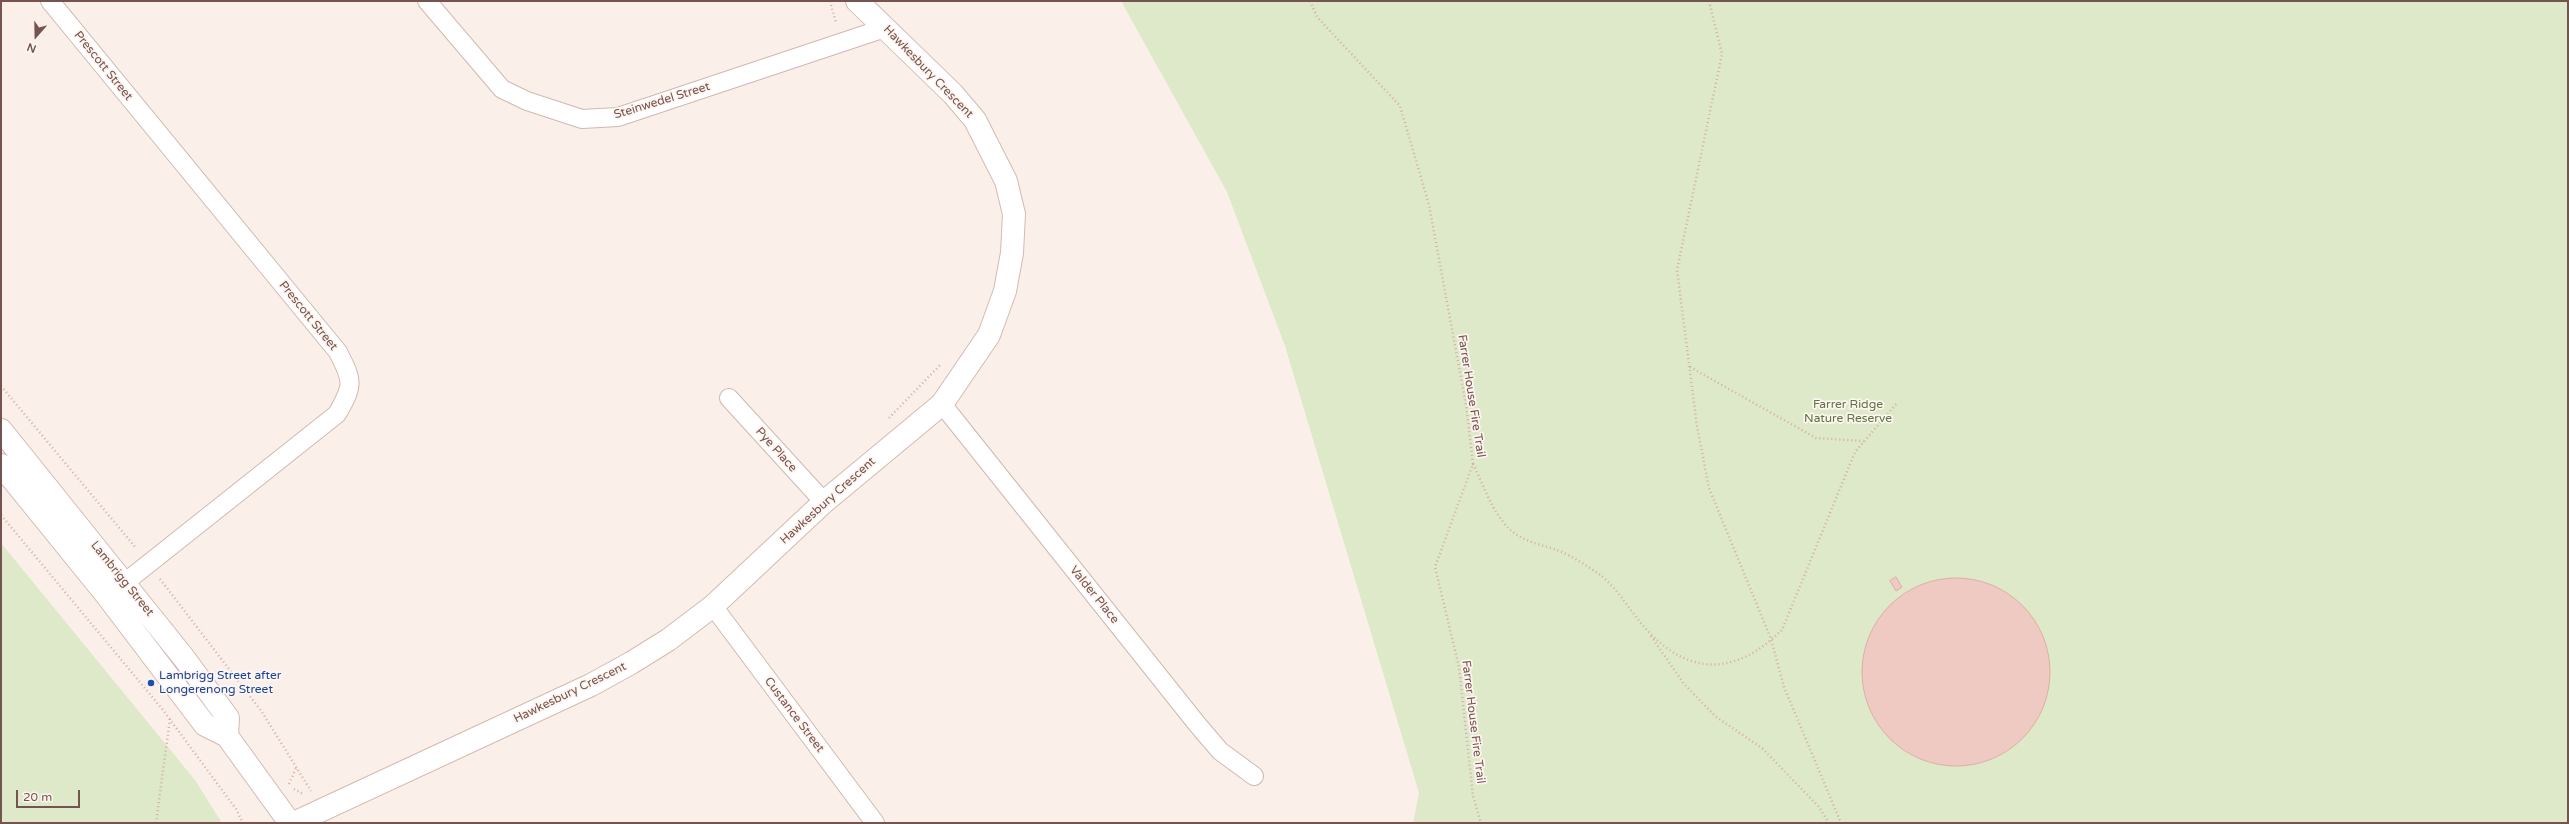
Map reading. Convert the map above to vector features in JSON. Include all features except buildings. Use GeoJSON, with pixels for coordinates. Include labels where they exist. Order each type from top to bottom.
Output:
{"type":"FeatureCollection","features":[{"type":"Feature","properties":{"kind":"street","name":"Prescott Street"},"geometry":{"type":"LineString","coordinates":[[50,1],[338,352],[348,372],[351,384],[337,414],[108,596]]}},
{"type":"Feature","properties":{"kind":"street","name":"Steinwedel Street"},"geometry":{"type":"LineString","coordinates":[[428,1],[502,89],[527,101],[582,119],[618,117],[885,28]]}},
{"type":"Feature","properties":{"kind":"street","name":"Hawkesbury Crescent"},"geometry":{"type":"LineString","coordinates":[[294,823],[318,806],[618,670],[668,640],[713,606],[824,502],[942,404],[989,335],[1005,291],[1012,253],[1014,214],[1006,180],[975,120],[953,94],[856,1]]}},
{"type":"Feature","properties":{"kind":"street","name":"Pye Place"},"geometry":{"type":"LineString","coordinates":[[728,398],[824,502]]}},
{"type":"Feature","properties":{"kind":"street","name":"Valder Place"},"geometry":{"type":"LineString","coordinates":[[942,404],[1197,724],[1220,751],[1254,776]]}},
{"type":"Feature","properties":{"kind":"street","name":"Lambrigg Street"},"geometry":{"type":"LineString","coordinates":[[1,430],[125,582],[228,718],[227,736]]}},
{"type":"Feature","properties":{"kind":"street","name":"Lambrigg Street"},"geometry":{"type":"LineString","coordinates":[[1,465],[108,596],[205,725],[227,736],[290,823]]}},
{"type":"Feature","properties":{"kind":"street","name":"Custance Street"},"geometry":{"type":"LineString","coordinates":[[713,606],[874,823]]}},
{"type":"Feature","properties":{"kind":"path"},"geometry":{"type":"LineString","coordinates":[[830,1],[834,21],[850,40]]}},
{"type":"Feature","properties":{"kind":"path","name":"Farrer House Fire Trail"},"geometry":{"type":"LineString","coordinates":[[1310,1],[1317,17],[1400,106],[1429,205],[1466,405],[1473,464],[1435,567],[1459,667],[1473,796],[1481,823]]}},
{"type":"Feature","properties":{"kind":"path"},"geometry":{"type":"LineString","coordinates":[[1709,1],[1722,54],[1677,270],[1697,426],[1709,488],[1771,639],[1784,687],[1841,823]]}},
{"type":"Feature","properties":{"kind":"path"},"geometry":{"type":"LineString","coordinates":[[885,421],[945,359]]}},
{"type":"Feature","properties":{"kind":"path"},"geometry":{"type":"LineString","coordinates":[[1689,367],[1816,438],[1864,441]]}},
{"type":"Feature","properties":{"kind":"path"},"geometry":{"type":"LineString","coordinates":[[1,386],[149,564],[262,712],[318,806]]}},
{"type":"Feature","properties":{"kind":"path"},"geometry":{"type":"LineString","coordinates":[[1647,631],[1667,650],[1683,659],[1702,663],[1735,661],[1760,649],[1782,630],[1855,452],[1897,403]]}},
{"type":"Feature","properties":{"kind":"path"},"geometry":{"type":"LineString","coordinates":[[1473,464],[1493,507],[1504,524],[1518,536],[1535,544],[1554,549],[1600,575],[1647,631],[1684,684],[1715,716],[1763,749],[1819,807],[1829,823]]}},
{"type":"Feature","properties":{"kind":"path"},"geometry":{"type":"LineString","coordinates":[[1,515],[170,718],[236,809],[243,823]]}},
{"type":"Feature","properties":{"kind":"path"},"geometry":{"type":"LineString","coordinates":[[156,823],[170,718]]}},
{"type":"Feature","properties":{"kind":"path"},"geometry":{"type":"LineString","coordinates":[[296,768],[288,784],[318,806]]}},
{"type":"Feature","properties":{"kind":"green space","name":"Farrer Ridge Nature Reserve"},"geometry":{"type":"Polygon","coordinates":[[[1121,1],[2568,1],[2568,823],[1413,823],[1419,793],[1285,346],[1227,192],[1121,1]]]}},
{"type":"Feature","properties":{"kind":"green space"},"geometry":{"type":"Polygon","coordinates":[[[1,543],[195,780],[222,823],[1,823],[1,543]]]}},
{"type":"Feature","properties":{"kind":"place","name":"Lambrigg Street after Longerenong Street"},"geometry":{"type":"Point","coordinates":[151,683]}}]}
